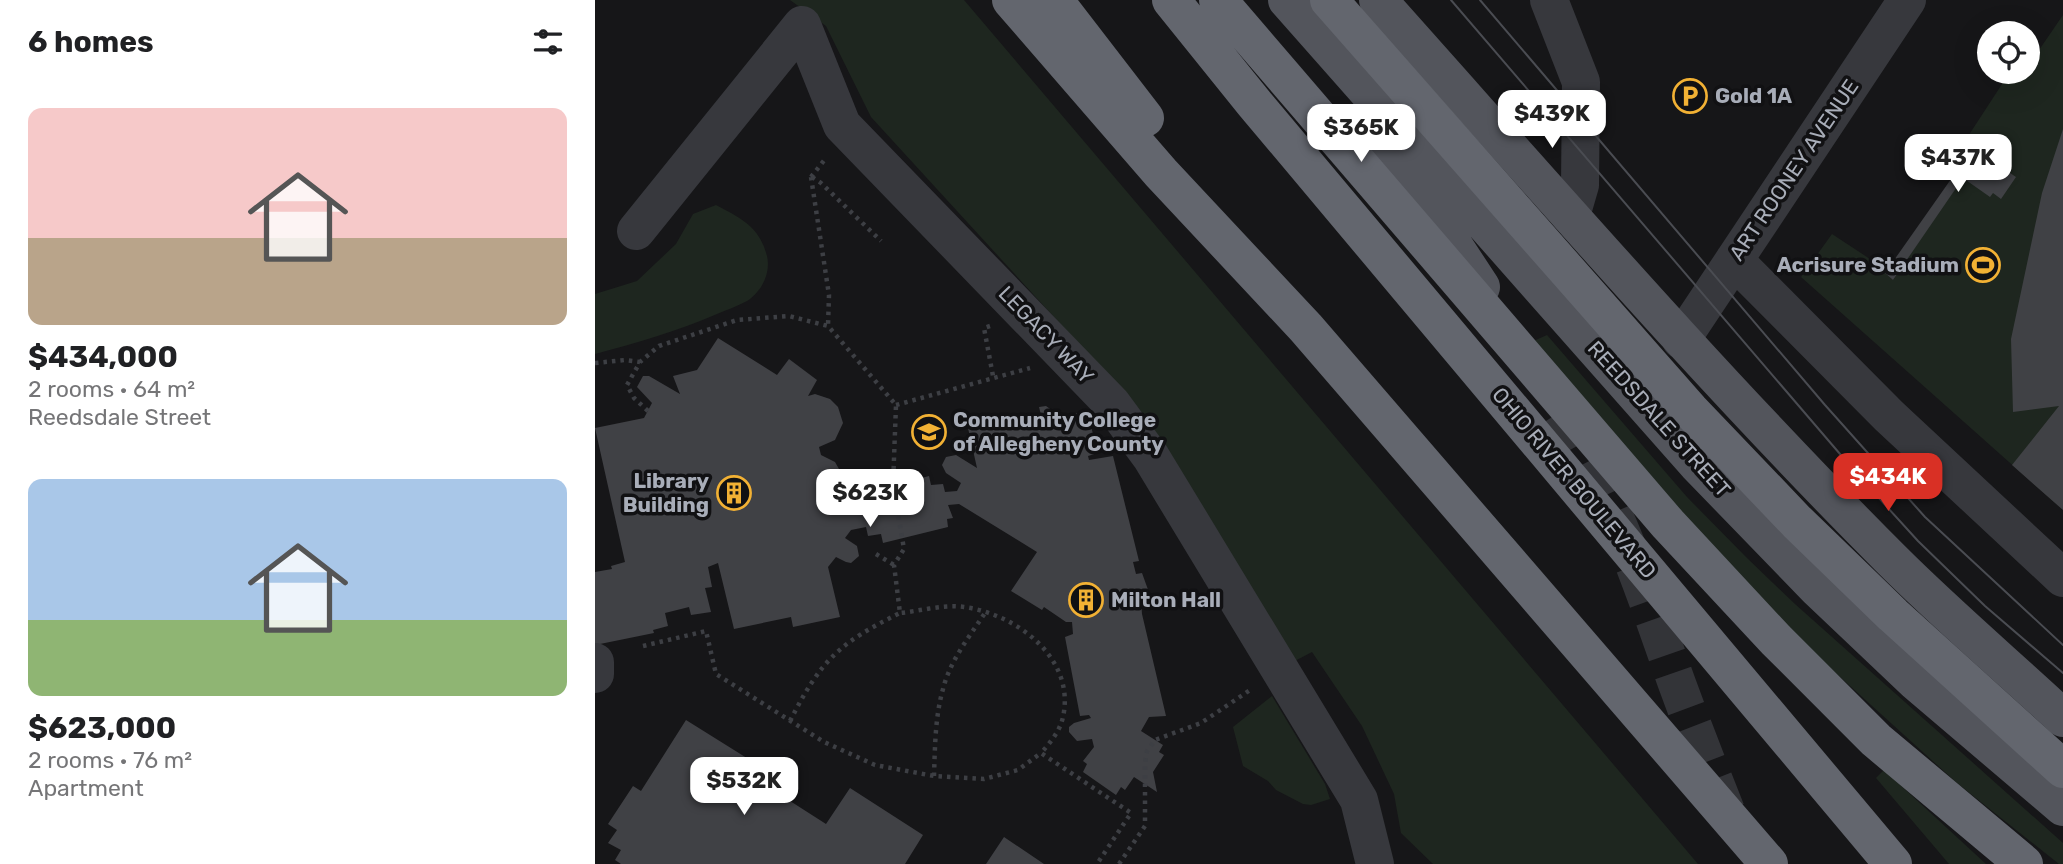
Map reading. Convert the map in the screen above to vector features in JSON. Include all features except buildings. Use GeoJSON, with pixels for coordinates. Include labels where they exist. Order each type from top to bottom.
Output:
{"type":"FeatureCollection","features":[{"type":"Feature","properties":{"kind":"highway"},"geometry":{"type":"LineString","coordinates":[[1011,0],[1161,173],[1306,328],[1769,864]]}},
{"type":"Feature","properties":{"kind":"highway"},"geometry":{"type":"LineString","coordinates":[[1054,0],[1306,328]]}},
{"type":"Feature","properties":{"kind":"highway"},"geometry":{"type":"LineString","coordinates":[[1140,0],[1254,103]]}},
{"type":"Feature","properties":{"kind":"highway"},"geometry":{"type":"LineString","coordinates":[[1171,0],[1254,103]]}},
{"type":"Feature","properties":{"kind":"highway"},"geometry":{"type":"LineString","coordinates":[[1218,0],[1668,524],[1767,631],[1876,740],[2024,864]]}},
{"type":"Feature","properties":{"kind":"highway"},"geometry":{"type":"LineString","coordinates":[[1329,0],[1690,410],[1797,522],[1893,615],[2063,769]]}},
{"type":"Feature","properties":{"kind":"highway","name":"OHIO RIVER BOULEVARD"},"geometry":{"type":"LineString","coordinates":[[1254,103],[1893,864]]}},
{"type":"Feature","properties":{"kind":"main road"},"geometry":{"type":"LineString","coordinates":[[1278,0],[1424,200],[1488,297]]}},
{"type":"Feature","properties":{"kind":"main road","name":"REEDSDALE STREET"},"geometry":{"type":"LineString","coordinates":[[1287,0],[1697,464],[1818,589],[1915,681],[2063,807]]}},
{"type":"Feature","properties":{"kind":"main road"},"geometry":{"type":"LineString","coordinates":[[1378,0],[1681,340],[1894,561],[2063,718]]}},
{"type":"Feature","properties":{"kind":"street"},"geometry":{"type":"LineString","coordinates":[[1549,0],[1581,82],[1580,186],[1571,216]]}},
{"type":"Feature","properties":{"kind":"street","name":"ART ROONEY AVENUE"},"geometry":{"type":"LineString","coordinates":[[1681,340],[1907,0]]}},
{"type":"Feature","properties":{"kind":"street","name":"LEGACY WAY"},"geometry":{"type":"LineString","coordinates":[[636,232],[801,25],[842,125],[1112,404],[1151,457],[1359,800],[1375,864]]}},
{"type":"Feature","properties":{"kind":"street"},"geometry":{"type":"LineString","coordinates":[[1734,260],[1889,416],[2063,578]]}},
{"type":"Feature","properties":{"kind":"street"},"geometry":{"type":"LineString","coordinates":[[595,662],[595,674]]}},
{"type":"Feature","properties":{"kind":"path"},"geometry":{"type":"LineString","coordinates":[[828,326],[829,295],[811,177],[821,183],[881,241]]}},
{"type":"Feature","properties":{"kind":"path"},"geometry":{"type":"LineString","coordinates":[[648,411],[634,398],[627,385],[640,362],[659,346],[737,320],[789,316],[828,326],[896,405],[893,485],[904,550],[894,565],[900,613]]}},
{"type":"Feature","properties":{"kind":"path"},"geometry":{"type":"LineString","coordinates":[[896,405],[993,376],[1045,365],[1062,351]]}},
{"type":"Feature","properties":{"kind":"path"},"geometry":{"type":"LineString","coordinates":[[595,363],[625,360],[640,362]]}},
{"type":"Feature","properties":{"kind":"path"},"geometry":{"type":"LineString","coordinates":[[876,554],[894,565]]}},
{"type":"Feature","properties":{"kind":"path"},"geometry":{"type":"LineString","coordinates":[[643,646],[706,631],[716,674],[790,721],[824,742],[875,765],[934,776],[983,779],[1018,770],[1041,753],[1053,738],[1063,718],[1065,692],[1056,662],[1031,636],[1003,618],[963,607],[900,613],[860,633],[825,661],[808,685],[790,721]]}},
{"type":"Feature","properties":{"kind":"path"},"geometry":{"type":"LineString","coordinates":[[934,776],[937,718],[943,687],[958,654],[985,613]]}},
{"type":"Feature","properties":{"kind":"path"},"geometry":{"type":"LineString","coordinates":[[1119,864],[1145,826],[1147,751],[1156,740],[1201,723],[1224,710],[1279,668]]}},
{"type":"Feature","properties":{"kind":"path"},"geometry":{"type":"LineString","coordinates":[[1041,753],[1131,813],[1097,864]]}},
{"type":"Feature","properties":{"kind":"shaded area"},"geometry":{"type":"Polygon","coordinates":[[[790,0],[964,0],[1698,864],[1433,864],[1401,833],[1394,794],[1362,726],[1312,652],[1291,663],[1141,412],[871,117],[826,26],[790,0]]]}},
{"type":"Feature","properties":{"kind":"shaded area","name":"Acrisure Stadium"},"geometry":{"type":"Polygon","coordinates":[[[2063,15],[2063,510],[1801,277],[1832,234],[1867,257],[1893,280],[1962,177],[1948,167],[2002,84],[2040,84],[2040,49],[2063,15]]]}},
{"type":"Feature","properties":{"kind":"shaded area"},"geometry":{"type":"Polygon","coordinates":[[[716,205],[748,224],[764,246],[768,269],[757,292],[743,303],[702,320],[595,354],[595,294],[637,281],[676,244],[693,214],[716,205]]]}},
{"type":"Feature","properties":{"kind":"shaded area"},"geometry":{"type":"Polygon","coordinates":[[[1547,335],[1687,497],[1747,558],[2063,843],[2063,864],[2059,864],[1957,783],[1817,656],[1710,548],[1529,343],[1547,335]]]}},
{"type":"Feature","properties":{"kind":"shaded area"},"geometry":{"type":"Polygon","coordinates":[[[1272,696],[1325,784],[1330,799],[1311,805],[1303,804],[1276,790],[1268,781],[1243,766],[1233,727],[1272,696]]]}},
{"type":"Feature","properties":{"kind":"shaded area"},"geometry":{"type":"Polygon","coordinates":[[[1884,770],[1986,864],[1949,864],[1876,778],[1884,770]]]}},
{"type":"Feature","properties":{"kind":"tunnel"},"geometry":{"type":"LineString","coordinates":[[1560,412],[1579,443],[1611,509],[1726,811]]}},
{"type":"Feature","properties":{"kind":"tram line"},"geometry":{"type":"LineString","coordinates":[[1451,0],[1858,475],[1918,541],[1985,606],[2063,673]]}},
{"type":"Feature","properties":{"kind":"tram line"},"geometry":{"type":"LineString","coordinates":[[1480,0],[1825,405],[1925,517],[2063,645]]}},
{"type":"Feature","properties":{"kind":"place","name":"Gold 1A"},"geometry":{"type":"Point","coordinates":[1690,96]}},
{"type":"Feature","properties":{"kind":"place","name":"Acrisure Stadium"},"geometry":{"type":"Point","coordinates":[1983,265]}},
{"type":"Feature","properties":{"kind":"place","name":"Community College of Allegheny County"},"geometry":{"type":"Point","coordinates":[929,432]}},
{"type":"Feature","properties":{"kind":"place","name":"Library Building"},"geometry":{"type":"Point","coordinates":[734,493]}},
{"type":"Feature","properties":{"kind":"place","name":"Milton Hall"},"geometry":{"type":"Point","coordinates":[1086,600]}}]}
